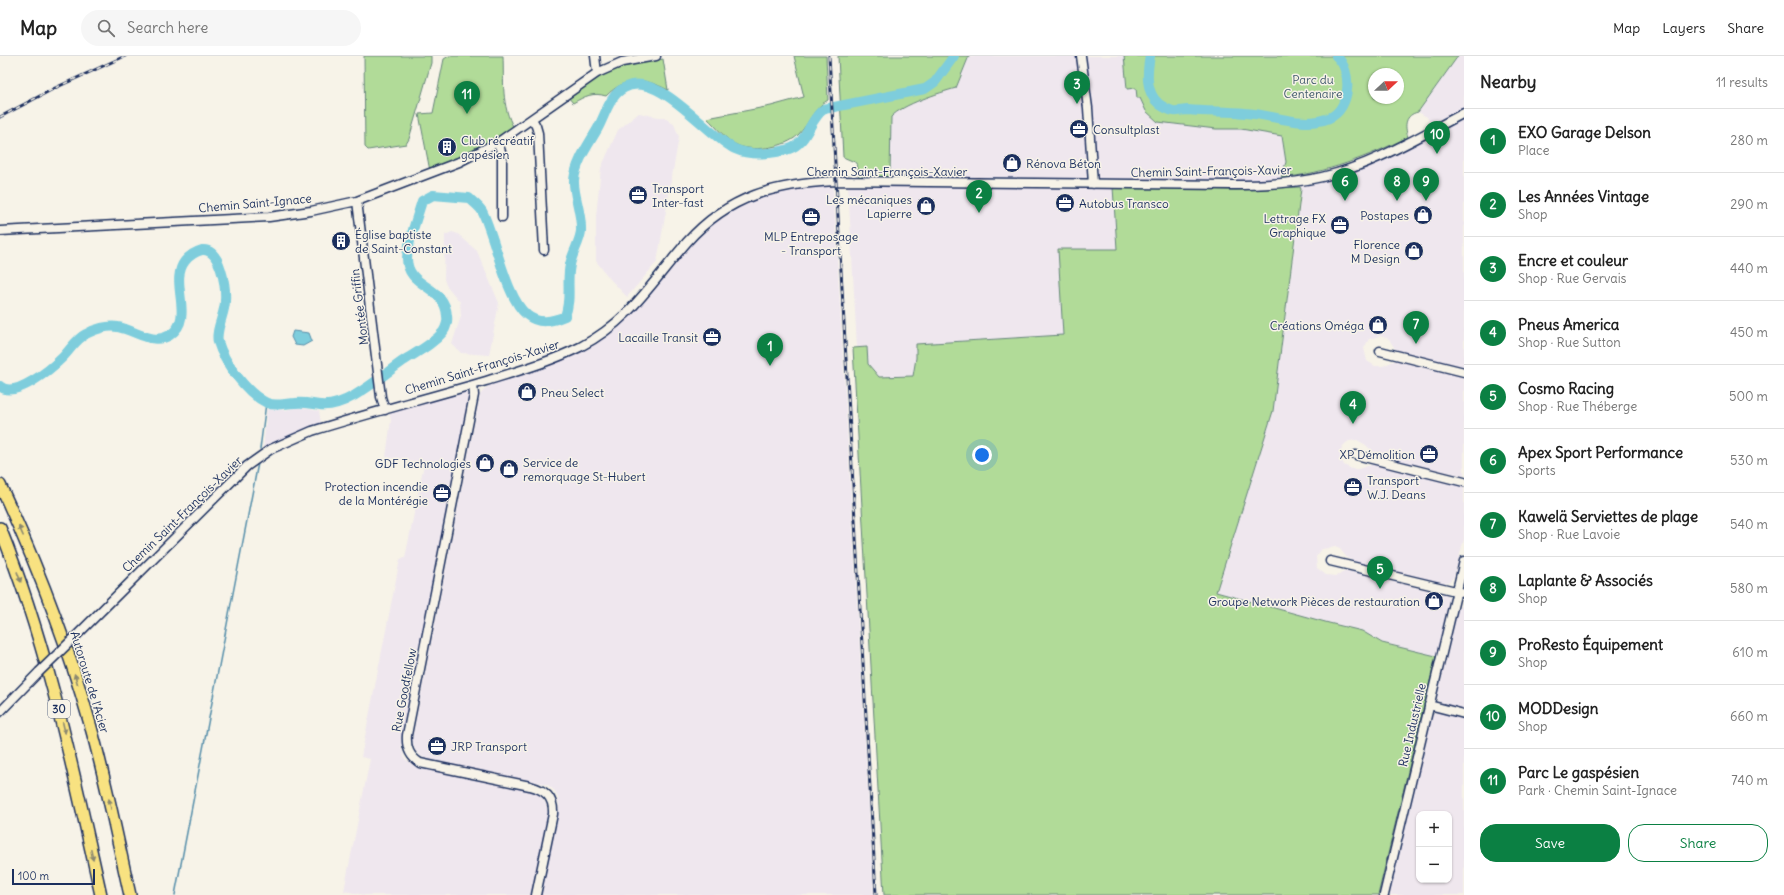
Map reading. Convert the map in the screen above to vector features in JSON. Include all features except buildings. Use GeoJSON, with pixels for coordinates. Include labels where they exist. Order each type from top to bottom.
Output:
{"type":"FeatureCollection","features":[{"type":"Feature","properties":{"kind":"highway","name":"Autoroute de l'Acier"},"geometry":{"type":"LineString","coordinates":[[0,485],[36,568],[74,670],[102,769],[130,895]]}},
{"type":"Feature","properties":{"kind":"highway","name":"30"},"geometry":{"type":"LineString","coordinates":[[0,528],[24,592],[52,682],[101,895]]}},
{"type":"Feature","properties":{"kind":"street"},"geometry":{"type":"LineString","coordinates":[[595,56],[598,73]]}},
{"type":"Feature","properties":{"kind":"street","name":"Chemin Saint-Ignace"},"geometry":{"type":"LineString","coordinates":[[0,231],[261,217],[311,212],[357,201],[459,162],[498,142],[598,73],[618,64],[656,56]]}},
{"type":"Feature","properties":{"kind":"street"},"geometry":{"type":"LineString","coordinates":[[1081,56],[1088,108],[1093,184]]}},
{"type":"Feature","properties":{"kind":"street","name":"Chemin Saint-François-Xavier"},"geometry":{"type":"LineString","coordinates":[[0,712],[253,461],[271,449],[300,436],[544,363],[569,352],[594,338],[631,309],[653,286],[688,242],[706,223],[738,202],[767,190],[797,183],[836,181],[1250,185],[1293,182],[1314,179],[1368,162],[1464,113]]}},
{"type":"Feature","properties":{"kind":"street"},"geometry":{"type":"LineString","coordinates":[[532,119],[536,124],[538,133],[544,250]]}},
{"type":"Feature","properties":{"kind":"street"},"geometry":{"type":"LineString","coordinates":[[498,142],[502,155],[502,217]]}},
{"type":"Feature","properties":{"kind":"street","name":"Montée Griffin"},"geometry":{"type":"LineString","coordinates":[[357,201],[380,388],[385,410]]}},
{"type":"Feature","properties":{"kind":"street"},"geometry":{"type":"LineString","coordinates":[[1380,351],[1464,372]]}},
{"type":"Feature","properties":{"kind":"street","name":"Rue Goodfellow"},"geometry":{"type":"LineString","coordinates":[[473,385],[474,395],[407,735],[407,748],[413,758],[420,762],[530,786],[541,789],[550,797],[553,804],[553,814],[536,895]]}},
{"type":"Feature","properties":{"kind":"street"},"geometry":{"type":"LineString","coordinates":[[1356,455],[1464,482]]}},
{"type":"Feature","properties":{"kind":"street"},"geometry":{"type":"LineString","coordinates":[[1330,561],[1460,592]]}},
{"type":"Feature","properties":{"kind":"street","name":"Rue Industrielle"},"geometry":{"type":"LineString","coordinates":[[1384,895],[1429,705],[1460,592],[1464,561]]}},
{"type":"Feature","properties":{"kind":"street"},"geometry":{"type":"LineString","coordinates":[[1429,705],[1464,714]]}},
{"type":"Feature","properties":{"kind":"shaded area"},"geometry":{"type":"Polygon","coordinates":[[[969,56],[1078,56],[1085,106],[1089,175],[1086,179],[890,177],[891,117],[897,110],[937,93],[956,88],[969,56]]]}},
{"type":"Feature","properties":{"kind":"shaded area"},"geometry":{"type":"Polygon","coordinates":[[[1084,56],[1124,56],[1127,89],[1136,88],[1137,98],[1140,98],[1146,111],[1158,122],[1216,129],[1241,129],[1282,136],[1286,162],[1281,178],[1240,181],[1098,179],[1084,56]]]}},
{"type":"Feature","properties":{"kind":"shaded area"},"geometry":{"type":"Polygon","coordinates":[[[1458,56],[1464,56],[1464,107],[1431,124],[1427,117],[1418,112],[1458,56]]]}},
{"type":"Feature","properties":{"kind":"shaded area"},"geometry":{"type":"Polygon","coordinates":[[[639,113],[668,119],[674,124],[679,137],[657,262],[627,297],[596,261],[596,216],[601,168],[618,130],[639,113]]]}},
{"type":"Feature","properties":{"kind":"shaded area"},"geometry":{"type":"Polygon","coordinates":[[[1464,117],[1464,367],[1401,352],[1395,349],[1389,339],[1380,336],[1369,339],[1364,348],[1367,361],[1375,366],[1383,366],[1396,360],[1464,377],[1464,476],[1377,456],[1366,445],[1357,440],[1346,443],[1342,447],[1340,456],[1344,465],[1352,469],[1358,469],[1374,464],[1464,486],[1464,539],[1454,577],[1448,582],[1440,583],[1355,562],[1347,558],[1340,549],[1335,547],[1322,549],[1316,557],[1317,568],[1326,575],[1335,576],[1345,571],[1349,571],[1448,595],[1449,599],[1436,656],[1382,643],[1362,631],[1216,592],[1273,411],[1301,196],[1300,187],[1362,169],[1464,117]]]}},
{"type":"Feature","properties":{"kind":"shaded area"},"geometry":{"type":"Polygon","coordinates":[[[833,184],[874,895],[541,895],[559,808],[558,798],[555,791],[548,785],[541,783],[428,760],[422,757],[415,750],[412,740],[480,395],[486,388],[496,381],[545,365],[633,311],[646,299],[698,235],[716,219],[743,204],[780,189],[833,184]]]}},
{"type":"Feature","properties":{"kind":"shaded area"},"geometry":{"type":"Polygon","coordinates":[[[848,185],[1113,187],[1117,250],[1058,249],[1063,335],[916,344],[916,358],[913,376],[879,377],[868,364],[867,347],[857,347],[848,185]]]}},
{"type":"Feature","properties":{"kind":"shaded area"},"geometry":{"type":"Polygon","coordinates":[[[452,232],[458,234],[477,251],[499,303],[489,355],[461,353],[452,344],[461,316],[460,302],[446,285],[444,279],[445,235],[452,232]]]}},
{"type":"Feature","properties":{"kind":"shaded area"},"geometry":{"type":"Polygon","coordinates":[[[463,390],[467,391],[470,396],[401,747],[405,759],[416,767],[531,790],[541,796],[546,804],[548,813],[531,895],[365,895],[344,891],[370,759],[361,757],[400,559],[405,558],[424,464],[386,457],[391,420],[389,412],[463,390]]]}},
{"type":"Feature","properties":{"kind":"shaded area"},"geometry":{"type":"Polygon","coordinates":[[[298,407],[319,411],[321,423],[287,437],[263,450],[267,409],[286,410],[298,407]]]}},
{"type":"Feature","properties":{"kind":"shaded area"},"geometry":{"type":"Polygon","coordinates":[[[1464,602],[1464,709],[1439,702],[1437,698],[1458,609],[1464,602]]]}},
{"type":"Feature","properties":{"kind":"shaded area"},"geometry":{"type":"Polygon","coordinates":[[[1438,712],[1464,718],[1464,895],[1389,895],[1434,713],[1438,712]]]}},
{"type":"Feature","properties":{"kind":"green space"},"geometry":{"type":"Polygon","coordinates":[[[364,56],[431,56],[431,63],[409,139],[406,144],[368,150],[365,147],[364,56]]]}},
{"type":"Feature","properties":{"kind":"green space"},"geometry":{"type":"Polygon","coordinates":[[[449,56],[503,56],[503,84],[505,102],[514,128],[491,143],[430,171],[419,114],[433,113],[444,59],[449,56]]]}},
{"type":"Feature","properties":{"kind":"green space"},"geometry":{"type":"Polygon","coordinates":[[[794,56],[826,56],[828,100],[815,111],[802,130],[793,139],[786,143],[770,147],[746,148],[730,141],[707,118],[771,106],[804,97],[794,56]]]}},
{"type":"Feature","properties":{"kind":"green space"},"geometry":{"type":"Polygon","coordinates":[[[838,56],[969,56],[956,88],[912,103],[891,117],[890,177],[859,177],[857,163],[843,157],[838,56]]]}},
{"type":"Feature","properties":{"kind":"green space","name":"Parc du Centenaire"},"geometry":{"type":"Polygon","coordinates":[[[1124,56],[1458,56],[1418,112],[1410,115],[1408,118],[1406,128],[1408,137],[1377,151],[1331,168],[1298,176],[1281,178],[1286,162],[1282,136],[1241,129],[1216,129],[1158,122],[1146,111],[1140,98],[1137,98],[1136,88],[1127,89],[1124,56]]]}},
{"type":"Feature","properties":{"kind":"green space"},"geometry":{"type":"Polygon","coordinates":[[[663,59],[668,90],[652,83],[636,81],[621,85],[606,96],[597,94],[589,95],[573,103],[568,97],[595,78],[617,68],[663,59]]]}},
{"type":"Feature","properties":{"kind":"green space"},"geometry":{"type":"Polygon","coordinates":[[[1113,187],[1236,190],[1300,187],[1301,189],[1273,411],[1216,592],[1362,631],[1382,643],[1436,656],[1378,895],[884,895],[853,348],[867,347],[868,364],[879,377],[913,376],[916,358],[916,344],[1063,335],[1058,249],[1117,249],[1113,187]]]}},
{"type":"Feature","properties":{"kind":"water"},"geometry":{"type":"Polygon","coordinates":[[[293,331],[309,333],[312,341],[303,346],[295,345],[291,337],[293,331]]]}},
{"type":"Feature","properties":{"kind":"waterway"},"geometry":{"type":"LineString","coordinates":[[0,386],[6,389],[14,389],[33,381],[58,362],[79,339],[97,329],[118,327],[157,339],[170,335],[177,328],[181,319],[182,310],[179,279],[181,270],[188,257],[202,250],[208,251],[214,255],[221,270],[225,306],[217,337],[225,359],[244,385],[259,399],[271,404],[278,405],[302,403],[331,405],[342,402],[364,390],[403,361],[429,345],[439,337],[446,326],[447,316],[445,306],[440,298],[413,276],[409,268],[407,258],[409,244],[422,201],[433,195],[469,198],[482,211],[507,282],[520,307],[527,315],[536,320],[546,321],[556,319],[565,316],[567,309],[570,265],[581,231],[574,185],[575,173],[580,159],[598,128],[611,100],[619,91],[637,84],[651,87],[667,95],[682,106],[711,132],[735,149],[748,153],[769,153],[783,151],[795,146],[800,142],[819,113],[824,109],[925,89],[935,82],[954,56]]}},
{"type":"Feature","properties":{"kind":"waterway"},"geometry":{"type":"LineString","coordinates":[[1150,56],[1148,82],[1151,94],[1159,104],[1170,110],[1245,113],[1298,122],[1319,121],[1329,118],[1342,106],[1347,89],[1347,79],[1345,70],[1336,56]]}},
{"type":"Feature","properties":{"kind":"waterway"},"geometry":{"type":"LineString","coordinates":[[260,449],[266,403]]}},
{"type":"Feature","properties":{"kind":"waterway"},"geometry":{"type":"LineString","coordinates":[[175,895],[258,463]]}},
{"type":"Feature","properties":{"kind":"railway"},"geometry":{"type":"LineString","coordinates":[[0,117],[55,88],[125,56]]}},
{"type":"Feature","properties":{"kind":"railway"},"geometry":{"type":"LineString","coordinates":[[829,56],[876,895]]}},
{"type":"Feature","properties":{"kind":"place","name":"Encre et couleur"},"geometry":{"type":"Point","coordinates":[1077,104]}},
{"type":"Feature","properties":{"kind":"place","name":"Parc Le gaspésien"},"geometry":{"type":"Point","coordinates":[467,114]}},
{"type":"Feature","properties":{"kind":"place","name":"Consultplast"},"geometry":{"type":"Point","coordinates":[1079,129]}},
{"type":"Feature","properties":{"kind":"place","name":"Club récréatif gapésien"},"geometry":{"type":"Point","coordinates":[447,147]}},
{"type":"Feature","properties":{"kind":"place","name":"MODDesign"},"geometry":{"type":"Point","coordinates":[1437,154]}},
{"type":"Feature","properties":{"kind":"place","name":"Rénova Béton"},"geometry":{"type":"Point","coordinates":[1012,163]}},
{"type":"Feature","properties":{"kind":"place","name":"Transport Inter-fast"},"geometry":{"type":"Point","coordinates":[638,195]}},
{"type":"Feature","properties":{"kind":"place","name":"Apex Sport Performance"},"geometry":{"type":"Point","coordinates":[1345,201]}},
{"type":"Feature","properties":{"kind":"place","name":"Laplante & Associés"},"geometry":{"type":"Point","coordinates":[1397,201]}},
{"type":"Feature","properties":{"kind":"place","name":"ProResto Équipement"},"geometry":{"type":"Point","coordinates":[1426,201]}},
{"type":"Feature","properties":{"kind":"place","name":"Autobus Transco"},"geometry":{"type":"Point","coordinates":[1065,203]}},
{"type":"Feature","properties":{"kind":"place","name":"Les mécaniques Lapierre"},"geometry":{"type":"Point","coordinates":[926,206]}},
{"type":"Feature","properties":{"kind":"place","name":"Les Années Vintage"},"geometry":{"type":"Point","coordinates":[979,213]}},
{"type":"Feature","properties":{"kind":"place","name":"Postapes"},"geometry":{"type":"Point","coordinates":[1423,215]}},
{"type":"Feature","properties":{"kind":"place","name":"MLP Entreposage - Transport"},"geometry":{"type":"Point","coordinates":[811,217]}},
{"type":"Feature","properties":{"kind":"place","name":"Lettrage FX Graphique"},"geometry":{"type":"Point","coordinates":[1340,225]}},
{"type":"Feature","properties":{"kind":"place","name":"Église baptiste de Saint-Constant"},"geometry":{"type":"Point","coordinates":[341,241]}},
{"type":"Feature","properties":{"kind":"place","name":"Florence M Design"},"geometry":{"type":"Point","coordinates":[1414,251]}},
{"type":"Feature","properties":{"kind":"place","name":"Créations Oméga"},"geometry":{"type":"Point","coordinates":[1378,325]}},
{"type":"Feature","properties":{"kind":"place","name":"Lacaille Transit"},"geometry":{"type":"Point","coordinates":[712,337]}},
{"type":"Feature","properties":{"kind":"place","name":"Kawelä Serviettes de plage"},"geometry":{"type":"Point","coordinates":[1416,344]}},
{"type":"Feature","properties":{"kind":"place","name":"EXO Garage Delson"},"geometry":{"type":"Point","coordinates":[770,366]}},
{"type":"Feature","properties":{"kind":"place","name":"Pneu Select"},"geometry":{"type":"Point","coordinates":[527,392]}},
{"type":"Feature","properties":{"kind":"place","name":"Pneus America"},"geometry":{"type":"Point","coordinates":[1353,424]}},
{"type":"Feature","properties":{"kind":"place","name":"XP Démolition"},"geometry":{"type":"Point","coordinates":[1429,454]}},
{"type":"Feature","properties":{"kind":"place","name":"GDF Technologies"},"geometry":{"type":"Point","coordinates":[485,463]}},
{"type":"Feature","properties":{"kind":"place","name":"Service de remorquage St-Hubert"},"geometry":{"type":"Point","coordinates":[509,469]}},
{"type":"Feature","properties":{"kind":"place","name":"Transport W.J. Deans"},"geometry":{"type":"Point","coordinates":[1353,487]}},
{"type":"Feature","properties":{"kind":"place","name":"Protection incendie de la Montérégie"},"geometry":{"type":"Point","coordinates":[442,493]}},
{"type":"Feature","properties":{"kind":"place","name":"Cosmo Racing"},"geometry":{"type":"Point","coordinates":[1380,589]}},
{"type":"Feature","properties":{"kind":"place","name":"Groupe Network Pièces de restauration"},"geometry":{"type":"Point","coordinates":[1434,601]}},
{"type":"Feature","properties":{"kind":"place","name":"JRP Transport"},"geometry":{"type":"Point","coordinates":[437,746]}}]}
